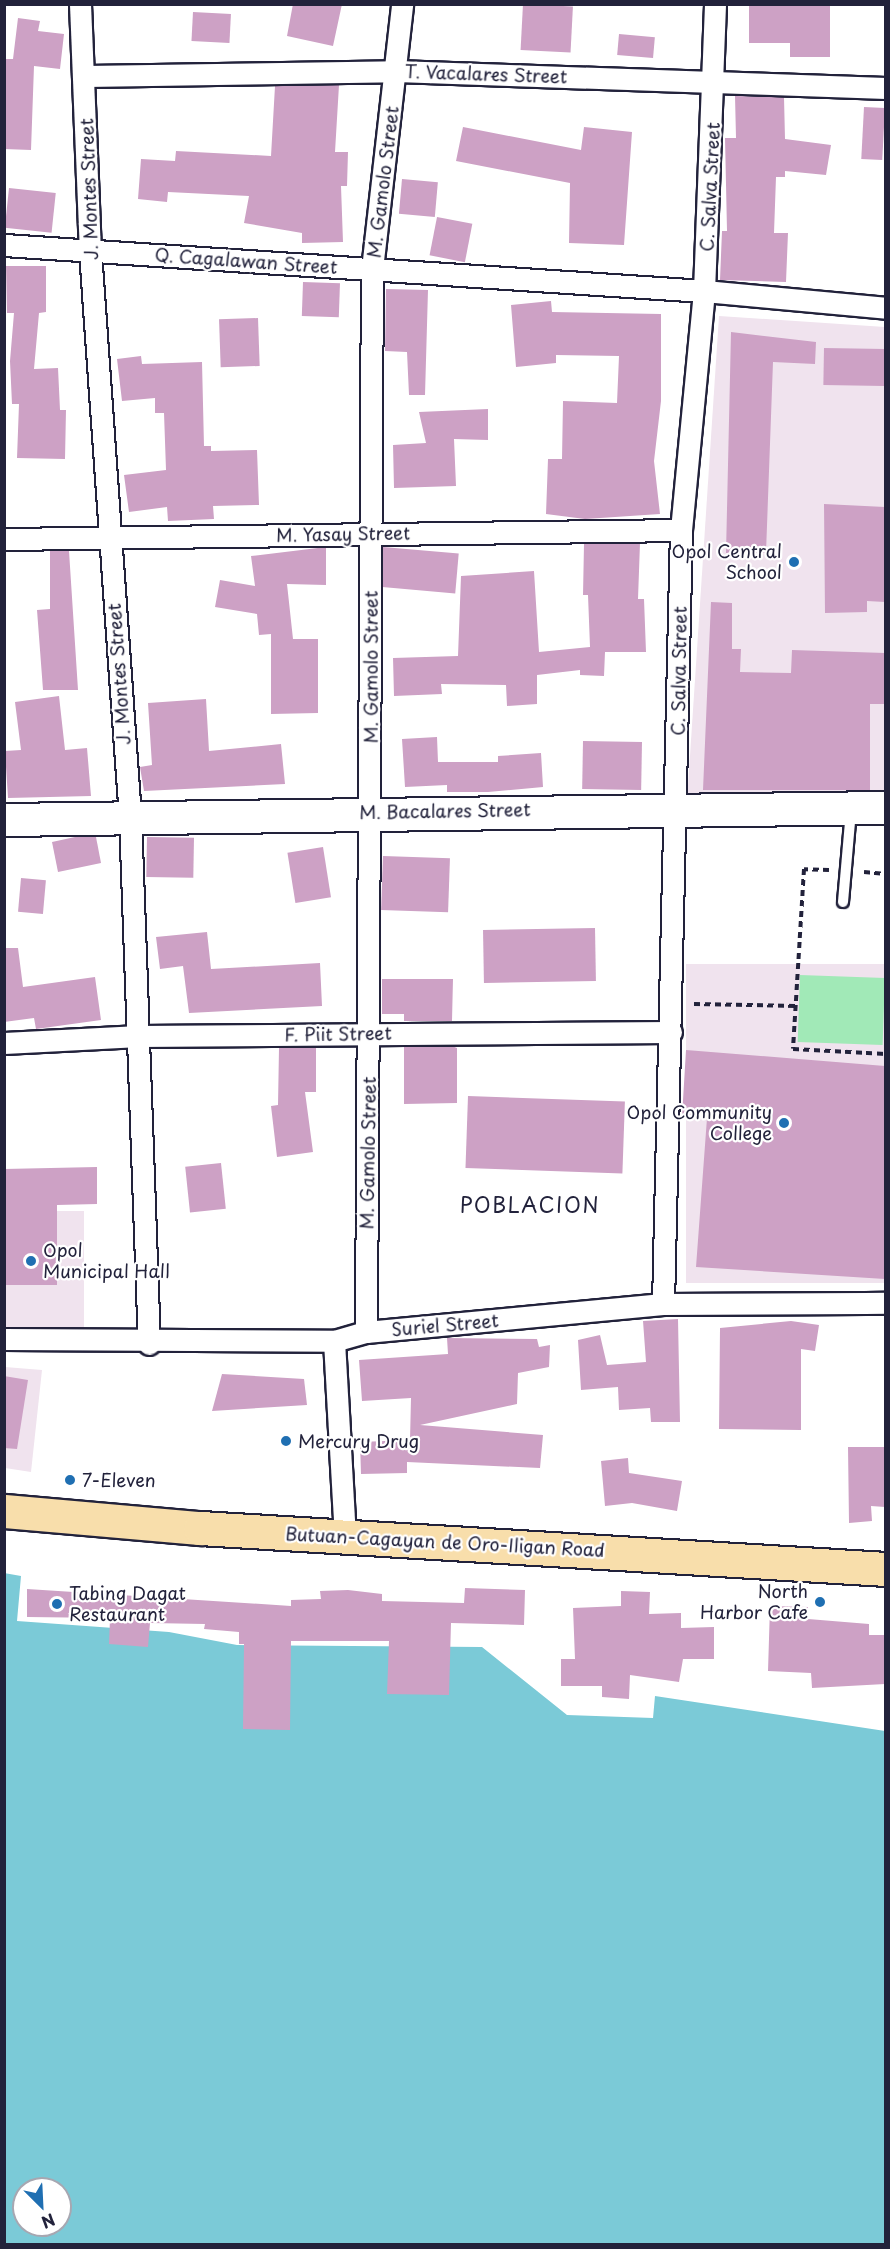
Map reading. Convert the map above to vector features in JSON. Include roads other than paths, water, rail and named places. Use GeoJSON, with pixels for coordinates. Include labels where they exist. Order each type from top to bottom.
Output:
{"type":"FeatureCollection","features":[{"type":"Feature","properties":{"kind":"highway","name":"Butuan-Cagayan de Oro-Iligan Road"},"geometry":{"type":"LineString","coordinates":[[4,1511],[885,1569]]}},
{"type":"Feature","properties":{"kind":"street","name":"J. Montes Street"},"geometry":{"type":"LineString","coordinates":[[80,4],[86,76],[90,251],[108,539],[130,817],[149,1344]]}},
{"type":"Feature","properties":{"kind":"street","name":"M. Gamolo Street"},"geometry":{"type":"LineString","coordinates":[[366,1332],[370,1033],[372,269],[402,4]]}},
{"type":"Feature","properties":{"kind":"street","name":"C. Salva Street"},"geometry":{"type":"LineString","coordinates":[[663,1304],[672,1003],[681,530],[704,291],[716,86],[715,4]]}},
{"type":"Feature","properties":{"kind":"street","name":"T. Vacalares Street"},"geometry":{"type":"LineString","coordinates":[[86,76],[396,71],[716,86],[885,88]]}},
{"type":"Feature","properties":{"kind":"street","name":"Q. Cagalawan Street"},"geometry":{"type":"LineString","coordinates":[[4,245],[704,291],[885,308]]}},
{"type":"Feature","properties":{"kind":"street","name":"M. Yasay Street"},"geometry":{"type":"LineString","coordinates":[[4,539],[108,539],[372,532],[681,530]]}},
{"type":"Feature","properties":{"kind":"street","name":"M. Bacalares Street"},"geometry":{"type":"LineString","coordinates":[[4,820],[370,812],[885,808]]}},
{"type":"Feature","properties":{"kind":"street","name":"F. Piit Street"},"geometry":{"type":"LineString","coordinates":[[4,1043],[139,1036],[671,1032]]}},
{"type":"Feature","properties":{"kind":"street","name":"Suriel Street"},"geometry":{"type":"LineString","coordinates":[[4,1339],[149,1344],[334,1341],[366,1332],[663,1304],[885,1303]]}},
{"type":"Feature","properties":{"kind":"street"},"geometry":{"type":"LineString","coordinates":[[334,1341],[345,1535]]}},
{"type":"Feature","properties":{"kind":"lane"},"geometry":{"type":"LineString","coordinates":[[843,902],[851,808]]}},
{"type":"Feature","properties":{"kind":"water"},"geometry":{"type":"Polygon","coordinates":[[[4,1573],[21,1576],[17,1621],[169,1632],[237,1645],[482,1647],[567,1715],[653,1718],[655,1696],[885,1731],[885,2244],[5,2244],[4,1573]]]}},
{"type":"Feature","properties":{"kind":"place","name":"Opol Central School"},"geometry":{"type":"Point","coordinates":[794,562]}},
{"type":"Feature","properties":{"kind":"place","name":"Opol Community College"},"geometry":{"type":"Point","coordinates":[784,1123]}},
{"type":"Feature","properties":{"kind":"place","name":"Opol Municipal Hall"},"geometry":{"type":"Point","coordinates":[31,1261]}},
{"type":"Feature","properties":{"kind":"place","name":"Mercury Drug"},"geometry":{"type":"Point","coordinates":[286,1441]}},
{"type":"Feature","properties":{"kind":"place","name":"7-Eleven"},"geometry":{"type":"Point","coordinates":[70,1480]}},
{"type":"Feature","properties":{"kind":"place","name":"North Harbor Cafe"},"geometry":{"type":"Point","coordinates":[820,1602]}},
{"type":"Feature","properties":{"kind":"place","name":"Tabing Dagat Restaurant"},"geometry":{"type":"Point","coordinates":[57,1604]}},
{"type":"Feature","properties":{"kind":"district","name":"POBLACION"},"geometry":{"type":"Point","coordinates":[530,1204]}}]}
